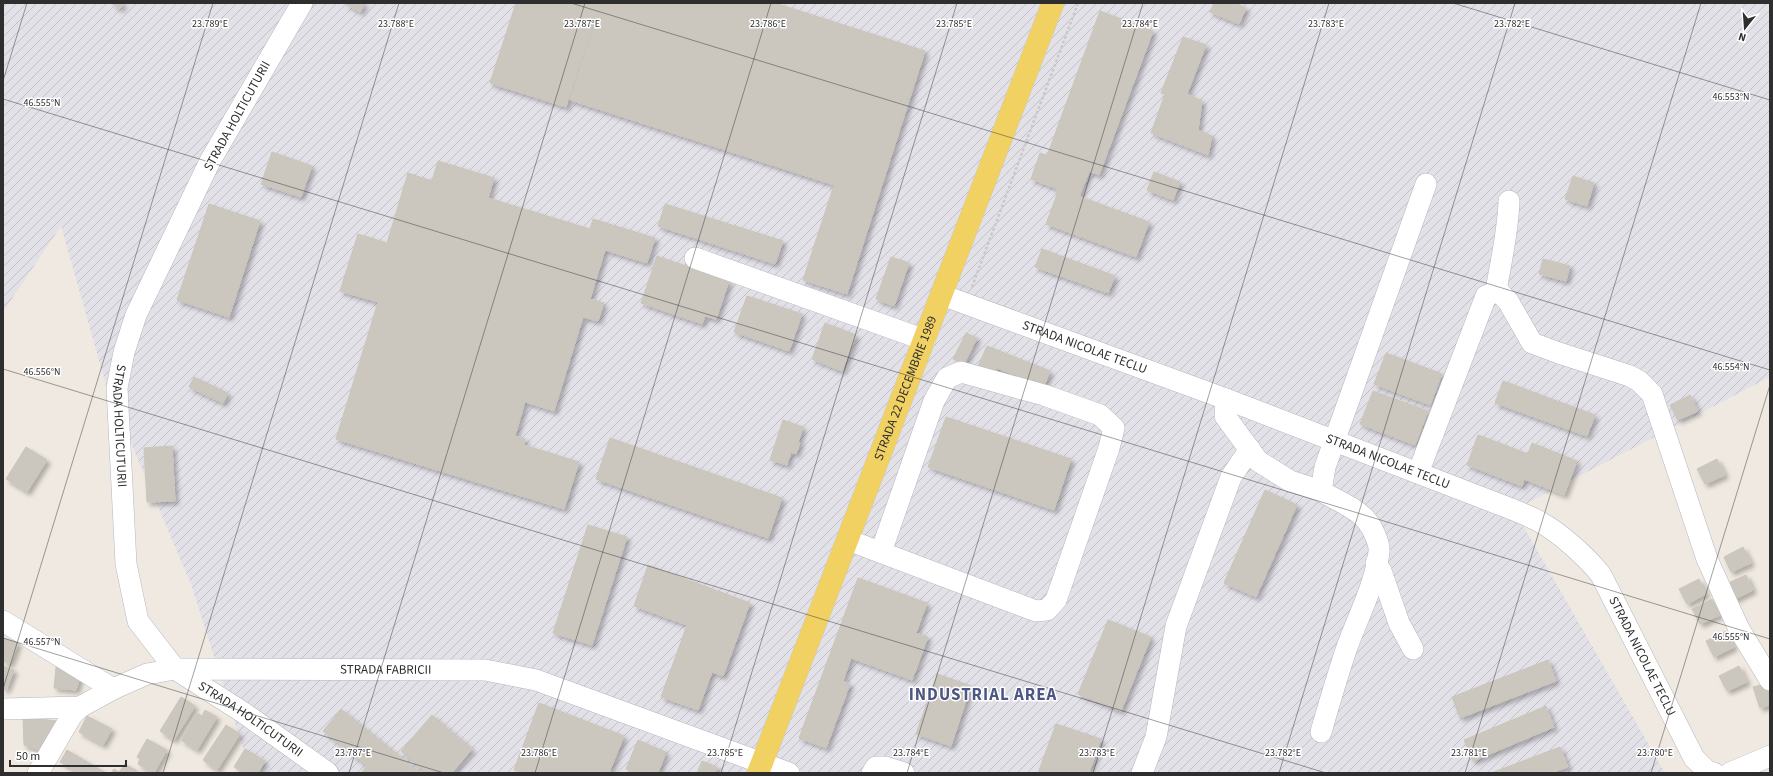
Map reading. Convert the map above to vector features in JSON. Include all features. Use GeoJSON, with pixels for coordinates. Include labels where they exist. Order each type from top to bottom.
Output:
{"type":"FeatureCollection","features":[{"type":"Feature","properties":{"kind":"main road","name":"STRADA 22 DECEMBRIE 1989"},"geometry":{"type":"LineString","coordinates":[[760,768],[1053,3]]}},
{"type":"Feature","properties":{"kind":"street","name":"STRADA HOLTICUTURII"},"geometry":{"type":"LineString","coordinates":[[302,3],[210,161],[136,315],[124,352],[117,388],[126,564],[138,621],[176,669],[244,713],[328,773]]}},
{"type":"Feature","properties":{"kind":"street"},"geometry":{"type":"LineString","coordinates":[[1321,491],[1325,467],[1334,440],[1426,184]]}},
{"type":"Feature","properties":{"kind":"street"},"geometry":{"type":"LineString","coordinates":[[1496,291],[1508,220],[1509,200]]}},
{"type":"Feature","properties":{"kind":"street"},"geometry":{"type":"LineString","coordinates":[[695,258],[925,340]]}},
{"type":"Feature","properties":{"kind":"street"},"geometry":{"type":"LineString","coordinates":[[1418,473],[1486,296],[1496,291]]}},
{"type":"Feature","properties":{"kind":"street"},"geometry":{"type":"LineString","coordinates":[[1496,291],[1498,291],[1508,301],[1532,342],[1559,353],[1630,376],[1639,381],[1652,394],[1707,559],[1739,629],[1770,680]]}},
{"type":"Feature","properties":{"kind":"street","name":"STRADA NICOLAE TECLU"},"geometry":{"type":"LineString","coordinates":[[942,296],[1226,399],[1514,510],[1540,522],[1560,536],[1595,566],[1602,575],[1694,758],[1707,771],[1714,773]]}},
{"type":"Feature","properties":{"kind":"street"},"geometry":{"type":"LineString","coordinates":[[848,540],[1036,611],[1047,610],[1056,600],[1109,448],[1114,428],[1100,415],[1044,395],[962,372],[947,378],[934,401],[881,552]]}},
{"type":"Feature","properties":{"kind":"street"},"geometry":{"type":"LineString","coordinates":[[1226,399],[1225,416],[1258,460],[1290,481],[1321,491],[1337,502],[1352,508],[1367,520],[1374,533],[1379,550],[1373,578],[1346,650],[1321,732]]}},
{"type":"Feature","properties":{"kind":"street"},"geometry":{"type":"LineString","coordinates":[[1142,773],[1156,738],[1176,626],[1231,477],[1250,449]]}},
{"type":"Feature","properties":{"kind":"street"},"geometry":{"type":"LineString","coordinates":[[1376,563],[1381,571],[1399,623],[1413,649]]}},
{"type":"Feature","properties":{"kind":"street"},"geometry":{"type":"LineString","coordinates":[[3,621],[113,689]]}},
{"type":"Feature","properties":{"kind":"street","name":"STRADA FABRICII"},"geometry":{"type":"LineString","coordinates":[[3,709],[80,707],[113,689],[147,674],[176,669],[485,670],[536,680],[760,768],[789,773]]}},
{"type":"Feature","properties":{"kind":"street"},"geometry":{"type":"LineString","coordinates":[[46,770],[72,715],[80,707]]}},
{"type":"Feature","properties":{"kind":"street"},"geometry":{"type":"LineString","coordinates":[[1730,773],[1770,756]]}},
{"type":"Feature","properties":{"kind":"street"},"geometry":{"type":"LineString","coordinates":[[872,773],[876,767],[885,767],[904,773]]}},
{"type":"Feature","properties":{"kind":"path"},"geometry":{"type":"LineString","coordinates":[[964,304],[985,253],[1078,3]]}},
{"type":"Feature","properties":{"kind":"shaded area"},"geometry":{"type":"Polygon","coordinates":[[[3,3],[1770,3],[1770,377],[1514,510],[1665,773],[251,773],[191,584],[106,385],[61,226],[3,312],[3,3]]]}},
{"type":"Feature","properties":{"kind":"building"},"geometry":{"type":"Polygon","coordinates":[[[111,3],[124,3],[120,9],[111,3]]]}},
{"type":"Feature","properties":{"kind":"building"},"geometry":{"type":"Polygon","coordinates":[[[344,3],[365,3],[360,12],[344,3]]]}},
{"type":"Feature","properties":{"kind":"building"},"geometry":{"type":"Polygon","coordinates":[[[516,3],[600,3],[566,107],[490,83],[516,3]]]}},
{"type":"Feature","properties":{"kind":"building"},"geometry":{"type":"Polygon","coordinates":[[[601,3],[775,3],[925,51],[847,294],[803,280],[834,185],[570,100],[601,3]]]}},
{"type":"Feature","properties":{"kind":"building"},"geometry":{"type":"Polygon","coordinates":[[[1214,3],[1235,3],[1246,8],[1239,24],[1210,12],[1214,3]]]}},
{"type":"Feature","properties":{"kind":"building"},"geometry":{"type":"Polygon","coordinates":[[[1100,11],[1153,31],[1099,175],[1047,156],[1100,11]]]}},
{"type":"Feature","properties":{"kind":"building"},"geometry":{"type":"Polygon","coordinates":[[[1183,37],[1206,45],[1187,94],[1202,101],[1198,130],[1212,136],[1208,155],[1151,133],[1165,94],[1161,93],[1183,37]]]}},
{"type":"Feature","properties":{"kind":"building"},"geometry":{"type":"Polygon","coordinates":[[[272,152],[312,166],[301,197],[261,184],[272,152]]]}},
{"type":"Feature","properties":{"kind":"building"},"geometry":{"type":"Polygon","coordinates":[[[1040,153],[1089,172],[1079,197],[1031,179],[1040,153]]]}},
{"type":"Feature","properties":{"kind":"building"},"geometry":{"type":"Polygon","coordinates":[[[438,161],[494,178],[488,198],[590,229],[593,219],[655,238],[647,263],[605,250],[590,299],[604,303],[598,321],[583,317],[554,411],[525,402],[515,436],[525,439],[524,445],[579,462],[564,509],[336,439],[378,302],[340,291],[358,234],[387,243],[408,173],[432,181],[438,161]]]}},
{"type":"Feature","properties":{"kind":"building"},"geometry":{"type":"Polygon","coordinates":[[[1154,172],[1180,182],[1173,200],[1147,190],[1154,172]]]}},
{"type":"Feature","properties":{"kind":"building"},"geometry":{"type":"Polygon","coordinates":[[[1573,176],[1594,183],[1587,206],[1565,199],[1573,176]]]}},
{"type":"Feature","properties":{"kind":"building"},"geometry":{"type":"Polygon","coordinates":[[[1059,189],[1149,222],[1136,257],[1046,224],[1059,189]]]}},
{"type":"Feature","properties":{"kind":"building"},"geometry":{"type":"Polygon","coordinates":[[[209,204],[260,221],[229,317],[177,300],[209,204]]]}},
{"type":"Feature","properties":{"kind":"building"},"geometry":{"type":"Polygon","coordinates":[[[665,204],[783,241],[775,264],[658,226],[665,204]]]}},
{"type":"Feature","properties":{"kind":"building"},"geometry":{"type":"Polygon","coordinates":[[[1042,249],[1115,276],[1108,293],[1035,267],[1042,249]]]}},
{"type":"Feature","properties":{"kind":"building"},"geometry":{"type":"Polygon","coordinates":[[[657,256],[729,281],[716,319],[705,316],[702,324],[641,303],[657,256]]]}},
{"type":"Feature","properties":{"kind":"building"},"geometry":{"type":"Polygon","coordinates":[[[891,257],[909,263],[894,306],[876,299],[891,257]]]}},
{"type":"Feature","properties":{"kind":"building"},"geometry":{"type":"Polygon","coordinates":[[[1543,259],[1570,266],[1566,281],[1539,274],[1543,259]]]}},
{"type":"Feature","properties":{"kind":"building"},"geometry":{"type":"Polygon","coordinates":[[[747,296],[802,314],[789,351],[734,332],[747,296]]]}},
{"type":"Feature","properties":{"kind":"building"},"geometry":{"type":"Polygon","coordinates":[[[825,323],[856,335],[842,371],[812,359],[825,323]]]}},
{"type":"Feature","properties":{"kind":"building"},"geometry":{"type":"Polygon","coordinates":[[[966,333],[977,338],[964,364],[953,359],[966,333]]]}},
{"type":"Feature","properties":{"kind":"building"},"geometry":{"type":"Polygon","coordinates":[[[987,346],[1050,371],[1044,386],[997,368],[993,378],[976,371],[987,346]]]}},
{"type":"Feature","properties":{"kind":"building"},"geometry":{"type":"Polygon","coordinates":[[[1386,353],[1442,374],[1430,405],[1374,384],[1386,353]]]}},
{"type":"Feature","properties":{"kind":"building"},"geometry":{"type":"Polygon","coordinates":[[[194,377],[228,393],[223,403],[189,387],[194,377]]]}},
{"type":"Feature","properties":{"kind":"building"},"geometry":{"type":"Polygon","coordinates":[[[1503,381],[1595,415],[1587,436],[1495,403],[1503,381]]]}},
{"type":"Feature","properties":{"kind":"building"},"geometry":{"type":"Polygon","coordinates":[[[1373,391],[1428,411],[1415,445],[1360,424],[1373,391]]]}},
{"type":"Feature","properties":{"kind":"building"},"geometry":{"type":"Polygon","coordinates":[[[1690,395],[1698,411],[1678,420],[1670,405],[1690,395]]]}},
{"type":"Feature","properties":{"kind":"building"},"geometry":{"type":"Polygon","coordinates":[[[946,417],[1071,459],[1054,510],[928,467],[946,417]]]}},
{"type":"Feature","properties":{"kind":"building"},"geometry":{"type":"Polygon","coordinates":[[[783,420],[803,427],[796,454],[791,452],[787,465],[770,460],[783,420]]]}},
{"type":"Feature","properties":{"kind":"building"},"geometry":{"type":"Polygon","coordinates":[[[1478,435],[1528,454],[1532,443],[1577,461],[1564,495],[1524,479],[1522,486],[1467,465],[1478,435]]]}},
{"type":"Feature","properties":{"kind":"building"},"geometry":{"type":"Polygon","coordinates":[[[610,438],[782,498],[768,538],[596,479],[610,438]]]}},
{"type":"Feature","properties":{"kind":"building"},"geometry":{"type":"Polygon","coordinates":[[[172,446],[175,501],[147,502],[144,448],[172,446]]]}},
{"type":"Feature","properties":{"kind":"building"},"geometry":{"type":"Polygon","coordinates":[[[26,447],[47,460],[27,492],[6,479],[26,447]]]}},
{"type":"Feature","properties":{"kind":"building"},"geometry":{"type":"Polygon","coordinates":[[[1717,459],[1725,475],[1705,484],[1697,469],[1717,459]]]}},
{"type":"Feature","properties":{"kind":"building"},"geometry":{"type":"Polygon","coordinates":[[[1265,490],[1297,505],[1256,597],[1224,583],[1265,490]]]}},
{"type":"Feature","properties":{"kind":"building"},"geometry":{"type":"Polygon","coordinates":[[[588,525],[627,537],[592,645],[553,633],[588,525]]]}},
{"type":"Feature","properties":{"kind":"building"},"geometry":{"type":"Polygon","coordinates":[[[1743,547],[1751,563],[1731,572],[1724,557],[1743,547]]]}},
{"type":"Feature","properties":{"kind":"building"},"geometry":{"type":"Polygon","coordinates":[[[648,565],[750,603],[723,676],[712,672],[698,710],[661,697],[687,625],[634,606],[648,565]]]}},
{"type":"Feature","properties":{"kind":"building"},"geometry":{"type":"Polygon","coordinates":[[[1746,575],[1753,590],[1733,600],[1726,584],[1746,575]]]}},
{"type":"Feature","properties":{"kind":"building"},"geometry":{"type":"Polygon","coordinates":[[[858,578],[927,603],[916,633],[928,637],[912,680],[851,658],[843,681],[850,684],[826,748],[799,738],[858,578]]]}},
{"type":"Feature","properties":{"kind":"building"},"geometry":{"type":"Polygon","coordinates":[[[1699,579],[1706,594],[1687,604],[1679,589],[1699,579]]]}},
{"type":"Feature","properties":{"kind":"building"},"geometry":{"type":"Polygon","coordinates":[[[1712,599],[1720,615],[1700,624],[1692,609],[1712,599]]]}},
{"type":"Feature","properties":{"kind":"building"},"geometry":{"type":"Polygon","coordinates":[[[1108,620],[1151,637],[1121,711],[1078,694],[1108,620]]]}},
{"type":"Feature","properties":{"kind":"building"},"geometry":{"type":"Polygon","coordinates":[[[1726,631],[1734,647],[1714,657],[1706,641],[1726,631]]]}},
{"type":"Feature","properties":{"kind":"building"},"geometry":{"type":"Polygon","coordinates":[[[3,638],[18,643],[10,664],[3,661],[3,638]]]}},
{"type":"Feature","properties":{"kind":"building"},"geometry":{"type":"Polygon","coordinates":[[[57,658],[81,674],[76,690],[54,688],[57,658]]]}},
{"type":"Feature","properties":{"kind":"building"},"geometry":{"type":"Polygon","coordinates":[[[1548,660],[1556,681],[1460,718],[1452,697],[1548,660]]]}},
{"type":"Feature","properties":{"kind":"building"},"geometry":{"type":"Polygon","coordinates":[[[3,666],[14,670],[6,690],[3,689],[3,666]]]}},
{"type":"Feature","properties":{"kind":"building"},"geometry":{"type":"Polygon","coordinates":[[[1739,666],[1747,682],[1727,691],[1719,676],[1739,666]]]}},
{"type":"Feature","properties":{"kind":"building"},"geometry":{"type":"Polygon","coordinates":[[[937,674],[971,686],[951,746],[916,734],[937,674]]]}},
{"type":"Feature","properties":{"kind":"building"},"geometry":{"type":"Polygon","coordinates":[[[1768,683],[1770,688],[1770,705],[1760,708],[1753,687],[1768,683]]]}},
{"type":"Feature","properties":{"kind":"building"},"geometry":{"type":"Polygon","coordinates":[[[181,697],[195,706],[174,740],[160,731],[181,697]]]}},
{"type":"Feature","properties":{"kind":"building"},"geometry":{"type":"Polygon","coordinates":[[[539,703],[624,736],[609,773],[523,773],[514,770],[539,703]]]}},
{"type":"Feature","properties":{"kind":"building"},"geometry":{"type":"Polygon","coordinates":[[[1546,706],[1554,727],[1473,761],[1464,740],[1546,706]]]}},
{"type":"Feature","properties":{"kind":"building"},"geometry":{"type":"Polygon","coordinates":[[[341,709],[419,772],[361,773],[367,766],[323,731],[341,709]]]}},
{"type":"Feature","properties":{"kind":"building"},"geometry":{"type":"Polygon","coordinates":[[[205,710],[217,717],[197,750],[181,740],[197,713],[202,716],[205,710]]]}},
{"type":"Feature","properties":{"kind":"building"},"geometry":{"type":"Polygon","coordinates":[[[432,715],[472,749],[452,773],[427,773],[401,751],[432,715]]]}},
{"type":"Feature","properties":{"kind":"building"},"geometry":{"type":"Polygon","coordinates":[[[87,716],[112,729],[103,745],[79,732],[87,716]]]}},
{"type":"Feature","properties":{"kind":"building"},"geometry":{"type":"Polygon","coordinates":[[[23,717],[57,721],[40,750],[24,745],[23,717]]]}},
{"type":"Feature","properties":{"kind":"building"},"geometry":{"type":"Polygon","coordinates":[[[1056,724],[1101,739],[1089,773],[1038,773],[1056,724]]]}},
{"type":"Feature","properties":{"kind":"building"},"geometry":{"type":"Polygon","coordinates":[[[226,725],[240,734],[217,770],[203,760],[226,725]]]}},
{"type":"Feature","properties":{"kind":"building"},"geometry":{"type":"Polygon","coordinates":[[[147,739],[167,750],[154,773],[138,764],[140,759],[137,757],[147,739]]]}},
{"type":"Feature","properties":{"kind":"building"},"geometry":{"type":"Polygon","coordinates":[[[638,740],[666,752],[658,773],[636,773],[626,769],[638,740]]]}},
{"type":"Feature","properties":{"kind":"building"},"geometry":{"type":"Polygon","coordinates":[[[1560,747],[1568,767],[1551,773],[1491,773],[1560,747]]]}},
{"type":"Feature","properties":{"kind":"building"},"geometry":{"type":"Polygon","coordinates":[[[245,749],[265,761],[258,773],[245,773],[234,767],[245,749]]]}},
{"type":"Feature","properties":{"kind":"building"},"geometry":{"type":"Polygon","coordinates":[[[67,750],[106,773],[79,773],[60,762],[67,750]]]}},
{"type":"Feature","properties":{"kind":"building"},"geometry":{"type":"Polygon","coordinates":[[[702,761],[717,767],[715,773],[697,773],[702,761]]]}},
{"type":"Feature","properties":{"kind":"building"},"geometry":{"type":"Polygon","coordinates":[[[125,764],[137,771],[136,773],[111,773],[114,769],[119,772],[125,764]]]}},
{"type":"Feature","properties":{"kind":"district","name":"INDUSTRIAL AREA"},"geometry":{"type":"Point","coordinates":[983,695]}}]}
